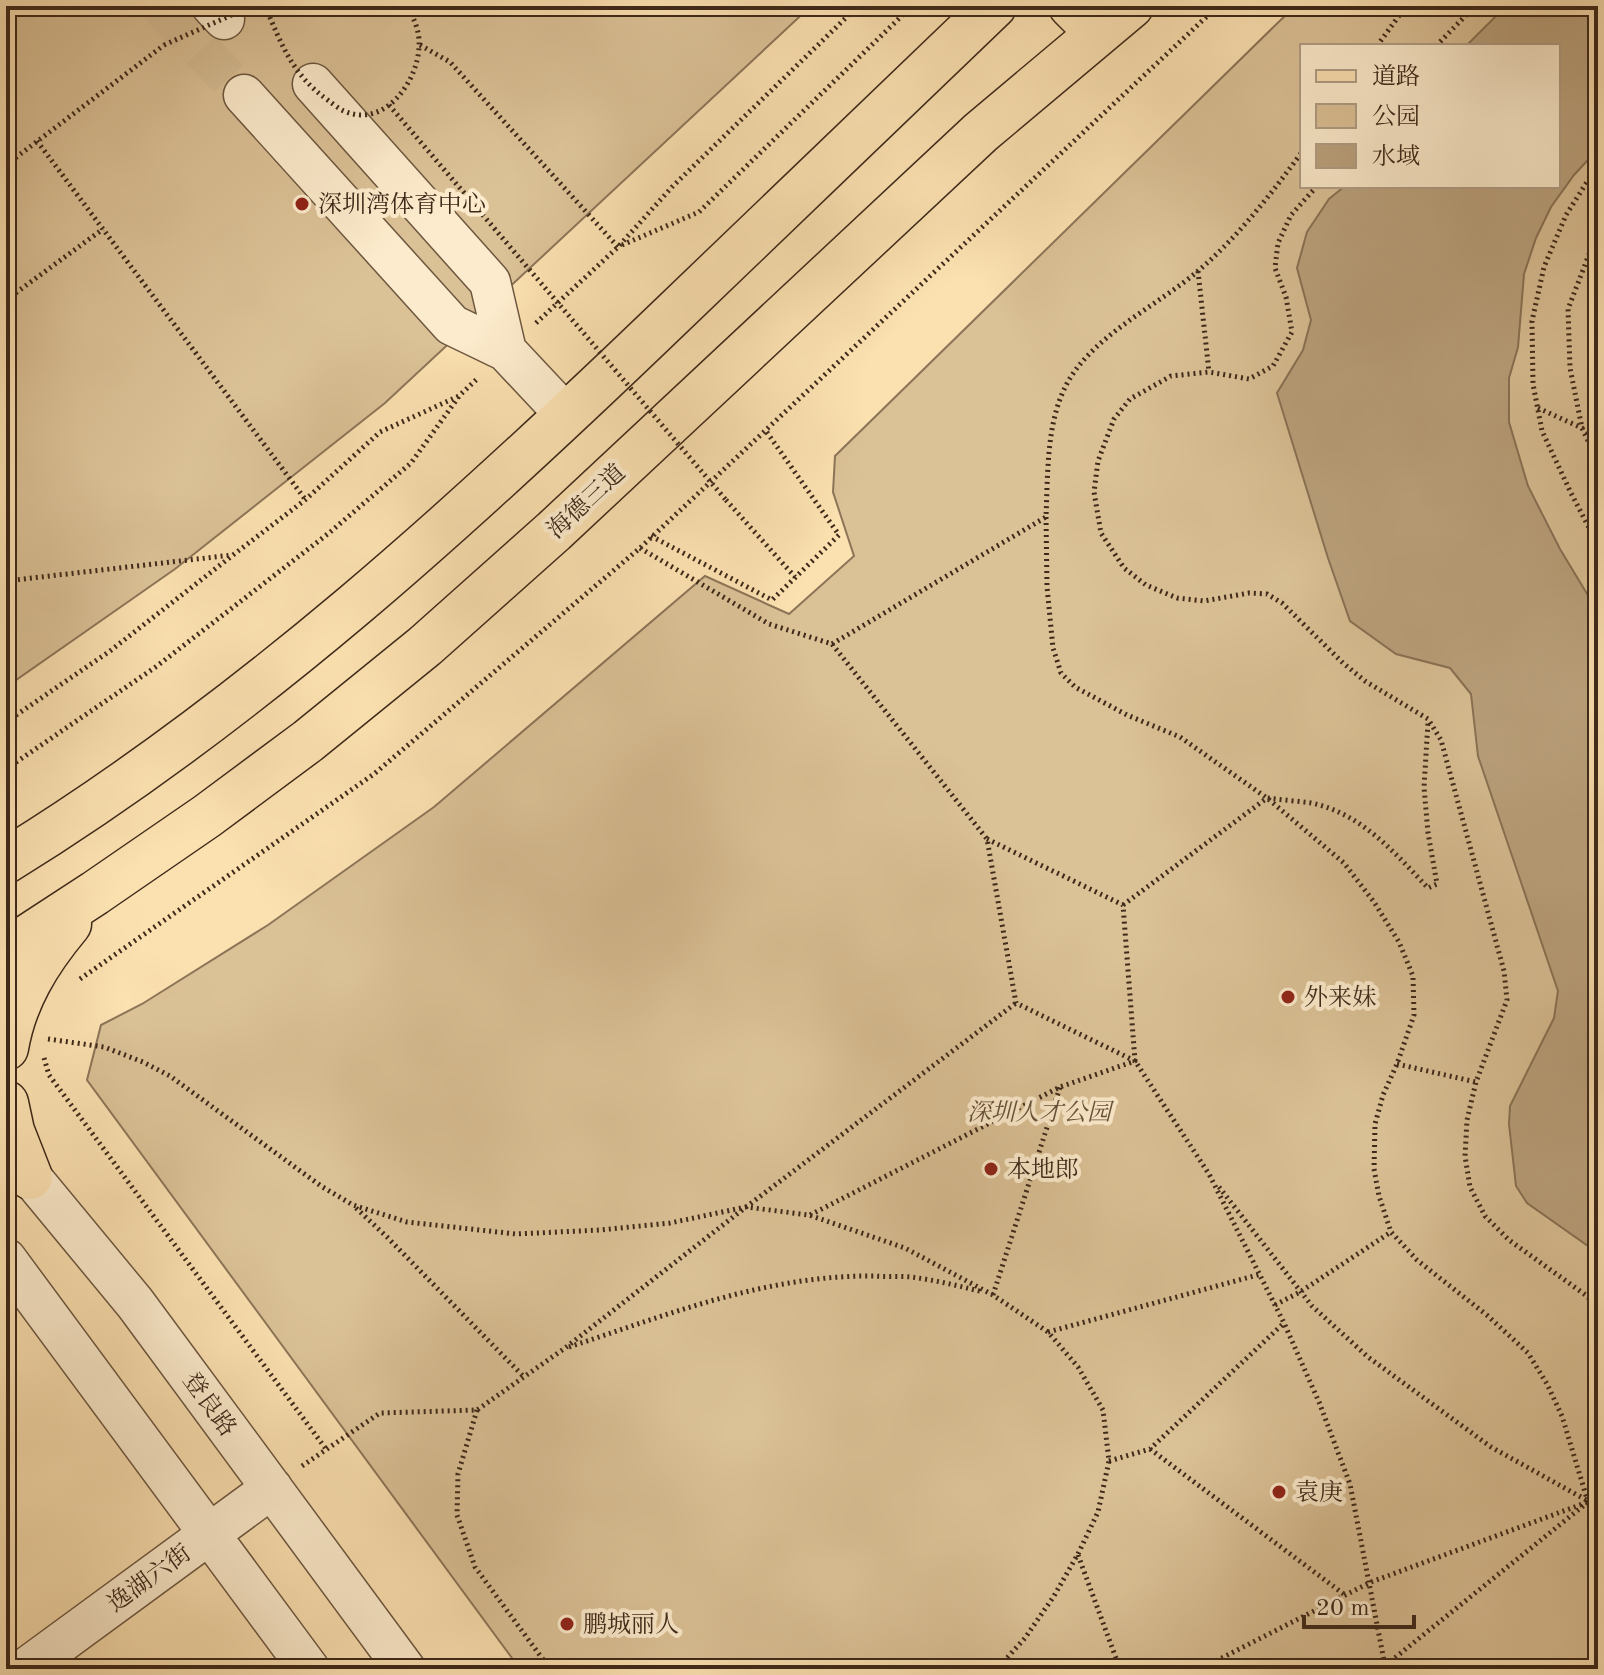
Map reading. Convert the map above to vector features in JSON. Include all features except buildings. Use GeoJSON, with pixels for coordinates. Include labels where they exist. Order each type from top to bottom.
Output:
{"type":"FeatureCollection","features":[{"type":"Feature","properties":{"kind":"main road"},"geometry":{"type":"LineString","coordinates":[[6,861],[164,755],[290,660],[420,550],[567,416],[994,6]]}},
{"type":"Feature","properties":{"kind":"main road","name":"海德三道"},"geometry":{"type":"LineString","coordinates":[[6,951],[207,816],[308,741],[425,646],[554,531],[981,132],[1131,6]]}},
{"type":"Feature","properties":{"kind":"main road"},"geometry":{"type":"LineString","coordinates":[[981,132],[1080,9]]}},
{"type":"Feature","properties":{"kind":"main road"},"geometry":{"type":"LineString","coordinates":[[29,1045],[14,1012],[33,972],[95,893]]}},
{"type":"Feature","properties":{"kind":"main road"},"geometry":{"type":"LineString","coordinates":[[6,1103],[18,1162]]}},
{"type":"Feature","properties":{"kind":"street"},"geometry":{"type":"LineString","coordinates":[[313,84],[490,282],[506,351]]}},
{"type":"Feature","properties":{"kind":"street"},"geometry":{"type":"LineString","coordinates":[[244,95],[452,325],[506,351],[567,416]]}},
{"type":"Feature","properties":{"kind":"street","name":"登良路"},"geometry":{"type":"LineString","coordinates":[[18,1162],[135,1303],[405,1669]]}},
{"type":"Feature","properties":{"kind":"street"},"geometry":{"type":"LineString","coordinates":[[6,1259],[309,1669]]}},
{"type":"Feature","properties":{"kind":"street","name":"逸湖六街"},"geometry":{"type":"LineString","coordinates":[[25,1669],[272,1488]]}},
{"type":"Feature","properties":{"kind":"path"},"geometry":{"type":"LineString","coordinates":[[265,6],[288,59],[312,89],[344,112],[367,116],[389,105],[406,88],[416,68],[420,45],[415,21],[407,6]]}},
{"type":"Feature","properties":{"kind":"path"},"geometry":{"type":"LineString","coordinates":[[618,247],[672,187],[858,6]]}},
{"type":"Feature","properties":{"kind":"path"},"geometry":{"type":"LineString","coordinates":[[618,247],[699,212],[912,6]]}},
{"type":"Feature","properties":{"kind":"path"},"geometry":{"type":"LineString","coordinates":[[68,987],[374,774],[640,548],[1218,6]]}},
{"type":"Feature","properties":{"kind":"path"},"geometry":{"type":"LineString","coordinates":[[1378,44],[1406,6]]}},
{"type":"Feature","properties":{"kind":"path"},"geometry":{"type":"LineString","coordinates":[[1438,44],[1475,6]]}},
{"type":"Feature","properties":{"kind":"path"},"geometry":{"type":"LineString","coordinates":[[6,165],[164,45],[229,10]]}},
{"type":"Feature","properties":{"kind":"path"},"geometry":{"type":"LineString","coordinates":[[420,45],[450,62],[618,247]]}},
{"type":"Feature","properties":{"kind":"path"},"geometry":{"type":"LineString","coordinates":[[389,105],[795,577]]}},
{"type":"Feature","properties":{"kind":"path"},"geometry":{"type":"LineString","coordinates":[[37,141],[305,500]]}},
{"type":"Feature","properties":{"kind":"path"},"geometry":{"type":"LineString","coordinates":[[1300,155],[1237,233],[1198,271],[1094,348],[1068,381],[1051,426],[1046,517],[1047,587],[1053,648],[1061,673],[1075,687],[1180,737],[1267,798],[1344,863],[1374,902],[1399,942],[1413,976],[1414,1015],[1375,1124],[1374,1169],[1391,1232],[1417,1260],[1488,1316],[1528,1353],[1562,1416],[1588,1502]]}},
{"type":"Feature","properties":{"kind":"path"},"geometry":{"type":"LineString","coordinates":[[1598,169],[1566,215],[1544,267],[1532,321],[1533,384],[1542,431],[1598,545]]}},
{"type":"Feature","properties":{"kind":"path"},"geometry":{"type":"LineString","coordinates":[[1315,188],[1291,215],[1278,243],[1275,268],[1286,297],[1292,332],[1273,366],[1249,379],[1209,372],[1171,376],[1130,399],[1114,419],[1098,461],[1094,492],[1101,533],[1124,568],[1146,585],[1177,598],[1204,601],[1249,593],[1267,594],[1282,603],[1365,681],[1428,719],[1441,740],[1504,971],[1507,1000],[1476,1082],[1467,1120],[1465,1156],[1470,1187],[1485,1216],[1509,1240],[1587,1296],[1598,1309]]}},
{"type":"Feature","properties":{"kind":"path"},"geometry":{"type":"LineString","coordinates":[[6,300],[103,229]]}},
{"type":"Feature","properties":{"kind":"path"},"geometry":{"type":"LineString","coordinates":[[1598,231],[1568,309],[1570,368],[1582,428],[1598,462]]}},
{"type":"Feature","properties":{"kind":"path"},"geometry":{"type":"LineString","coordinates":[[1198,271],[1209,372]]}},
{"type":"Feature","properties":{"kind":"path"},"geometry":{"type":"LineString","coordinates":[[6,722],[110,651],[305,500],[380,432],[460,395],[411,463],[329,533],[157,666],[6,769]]}},
{"type":"Feature","properties":{"kind":"path"},"geometry":{"type":"LineString","coordinates":[[1538,408],[1582,428],[1598,444]]}},
{"type":"Feature","properties":{"kind":"path"},"geometry":{"type":"LineString","coordinates":[[651,536],[772,600],[839,535],[766,431]]}},
{"type":"Feature","properties":{"kind":"path"},"geometry":{"type":"LineString","coordinates":[[832,644],[1046,517]]}},
{"type":"Feature","properties":{"kind":"path"},"geometry":{"type":"LineString","coordinates":[[640,548],[769,624],[832,644],[987,839],[1123,905]]}},
{"type":"Feature","properties":{"kind":"path"},"geometry":{"type":"LineString","coordinates":[[6,581],[233,555]]}},
{"type":"Feature","properties":{"kind":"path"},"geometry":{"type":"LineString","coordinates":[[1123,905],[1267,798],[1314,804],[1356,820],[1387,845],[1428,888],[1437,884],[1424,787],[1428,719]]}},
{"type":"Feature","properties":{"kind":"path"},"geometry":{"type":"LineString","coordinates":[[987,839],[1016,1003]]}},
{"type":"Feature","properties":{"kind":"path"},"geometry":{"type":"LineString","coordinates":[[1123,905],[1135,1061],[1209,1174],[1300,1292],[1368,1357],[1419,1396],[1491,1447],[1588,1502]]}},
{"type":"Feature","properties":{"kind":"path"},"geometry":{"type":"LineString","coordinates":[[1016,1003],[1135,1061]]}},
{"type":"Feature","properties":{"kind":"path"},"geometry":{"type":"LineString","coordinates":[[272,1488],[380,1413],[477,1410],[565,1348],[1016,1003]]}},
{"type":"Feature","properties":{"kind":"path"},"geometry":{"type":"LineString","coordinates":[[29,1045],[104,1047],[170,1076],[321,1186],[353,1205],[524,1377]]}},
{"type":"Feature","properties":{"kind":"path"},"geometry":{"type":"LineString","coordinates":[[29,1045],[326,1449]]}},
{"type":"Feature","properties":{"kind":"path"},"geometry":{"type":"LineString","coordinates":[[809,1215],[1060,1087],[1135,1061]]}},
{"type":"Feature","properties":{"kind":"path"},"geometry":{"type":"LineString","coordinates":[[1397,1064],[1476,1082]]}},
{"type":"Feature","properties":{"kind":"path"},"geometry":{"type":"LineString","coordinates":[[993,1295],[1060,1087]]}},
{"type":"Feature","properties":{"kind":"path"},"geometry":{"type":"LineString","coordinates":[[1209,1174],[1284,1323],[1319,1402],[1350,1484],[1371,1582],[1383,1668]]}},
{"type":"Feature","properties":{"kind":"path"},"geometry":{"type":"LineString","coordinates":[[353,1205],[407,1222],[516,1234],[670,1223],[746,1207],[809,1215],[905,1248],[993,1295],[1048,1332],[1078,1367],[1103,1410],[1109,1461],[1098,1512],[1078,1554],[1025,1638],[997,1669]]}},
{"type":"Feature","properties":{"kind":"path"},"geometry":{"type":"LineString","coordinates":[[1275,1305],[1391,1232]]}},
{"type":"Feature","properties":{"kind":"path"},"geometry":{"type":"LineString","coordinates":[[1048,1332],[1261,1274]]}},
{"type":"Feature","properties":{"kind":"path"},"geometry":{"type":"LineString","coordinates":[[565,1348],[712,1300],[772,1285],[840,1276],[909,1277],[993,1295]]}},
{"type":"Feature","properties":{"kind":"path"},"geometry":{"type":"LineString","coordinates":[[1109,1461],[1150,1449],[1284,1323]]}},
{"type":"Feature","properties":{"kind":"path"},"geometry":{"type":"LineString","coordinates":[[477,1410],[458,1474],[457,1515],[475,1567],[550,1669]]}},
{"type":"Feature","properties":{"kind":"path"},"geometry":{"type":"LineString","coordinates":[[1150,1449],[1345,1595]]}},
{"type":"Feature","properties":{"kind":"path"},"geometry":{"type":"LineString","coordinates":[[1383,1668],[1588,1502],[1598,1477]]}},
{"type":"Feature","properties":{"kind":"path"},"geometry":{"type":"LineString","coordinates":[[1200,1669],[1371,1582],[1598,1498]]}},
{"type":"Feature","properties":{"kind":"path"},"geometry":{"type":"LineString","coordinates":[[1078,1554],[1120,1669]]}},
{"type":"Feature","properties":{"kind":"green space","name":"深圳湾体育中心"},"geometry":{"type":"Polygon","coordinates":[[[6,6],[811,6],[385,403],[175,569],[6,687],[6,6]]]}},
{"type":"Feature","properties":{"kind":"green space","name":"深圳人才公园"},"geometry":{"type":"Polygon","coordinates":[[[1295,6],[1598,6],[1598,1669],[520,1669],[87,1080],[101,1025],[142,1004],[268,925],[434,807],[705,576],[789,614],[854,556],[833,492],[835,456],[1295,6]]]}},
{"type":"Feature","properties":{"kind":"water"},"geometry":{"type":"Polygon","coordinates":[[[1511,6],[1598,6],[1598,149],[1551,207],[1524,274],[1518,347],[1509,378],[1509,422],[1528,486],[1560,549],[1598,612],[1598,1253],[1527,1203],[1516,1186],[1510,1106],[1554,1018],[1558,991],[1478,756],[1471,694],[1450,668],[1396,654],[1350,621],[1277,393],[1303,350],[1311,320],[1297,268],[1307,232],[1329,199],[1343,188],[1560,188],[1560,44],[1468,44],[1497,15],[1511,6]]]}},
{"type":"Feature","properties":{"kind":"tunnel"},"geometry":{"type":"LineString","coordinates":[[160,6],[244,95]]}},
{"type":"Feature","properties":{"kind":"place","name":"深圳湾体育中心"},"geometry":{"type":"Point","coordinates":[302,204]}},
{"type":"Feature","properties":{"kind":"place","name":"外来妹"},"geometry":{"type":"Point","coordinates":[1288,997]}},
{"type":"Feature","properties":{"kind":"place","name":"本地郎"},"geometry":{"type":"Point","coordinates":[991,1169]}},
{"type":"Feature","properties":{"kind":"place","name":"袁庚"},"geometry":{"type":"Point","coordinates":[1279,1492]}},
{"type":"Feature","properties":{"kind":"place","name":"鹏城丽人"},"geometry":{"type":"Point","coordinates":[567,1624]}}]}
